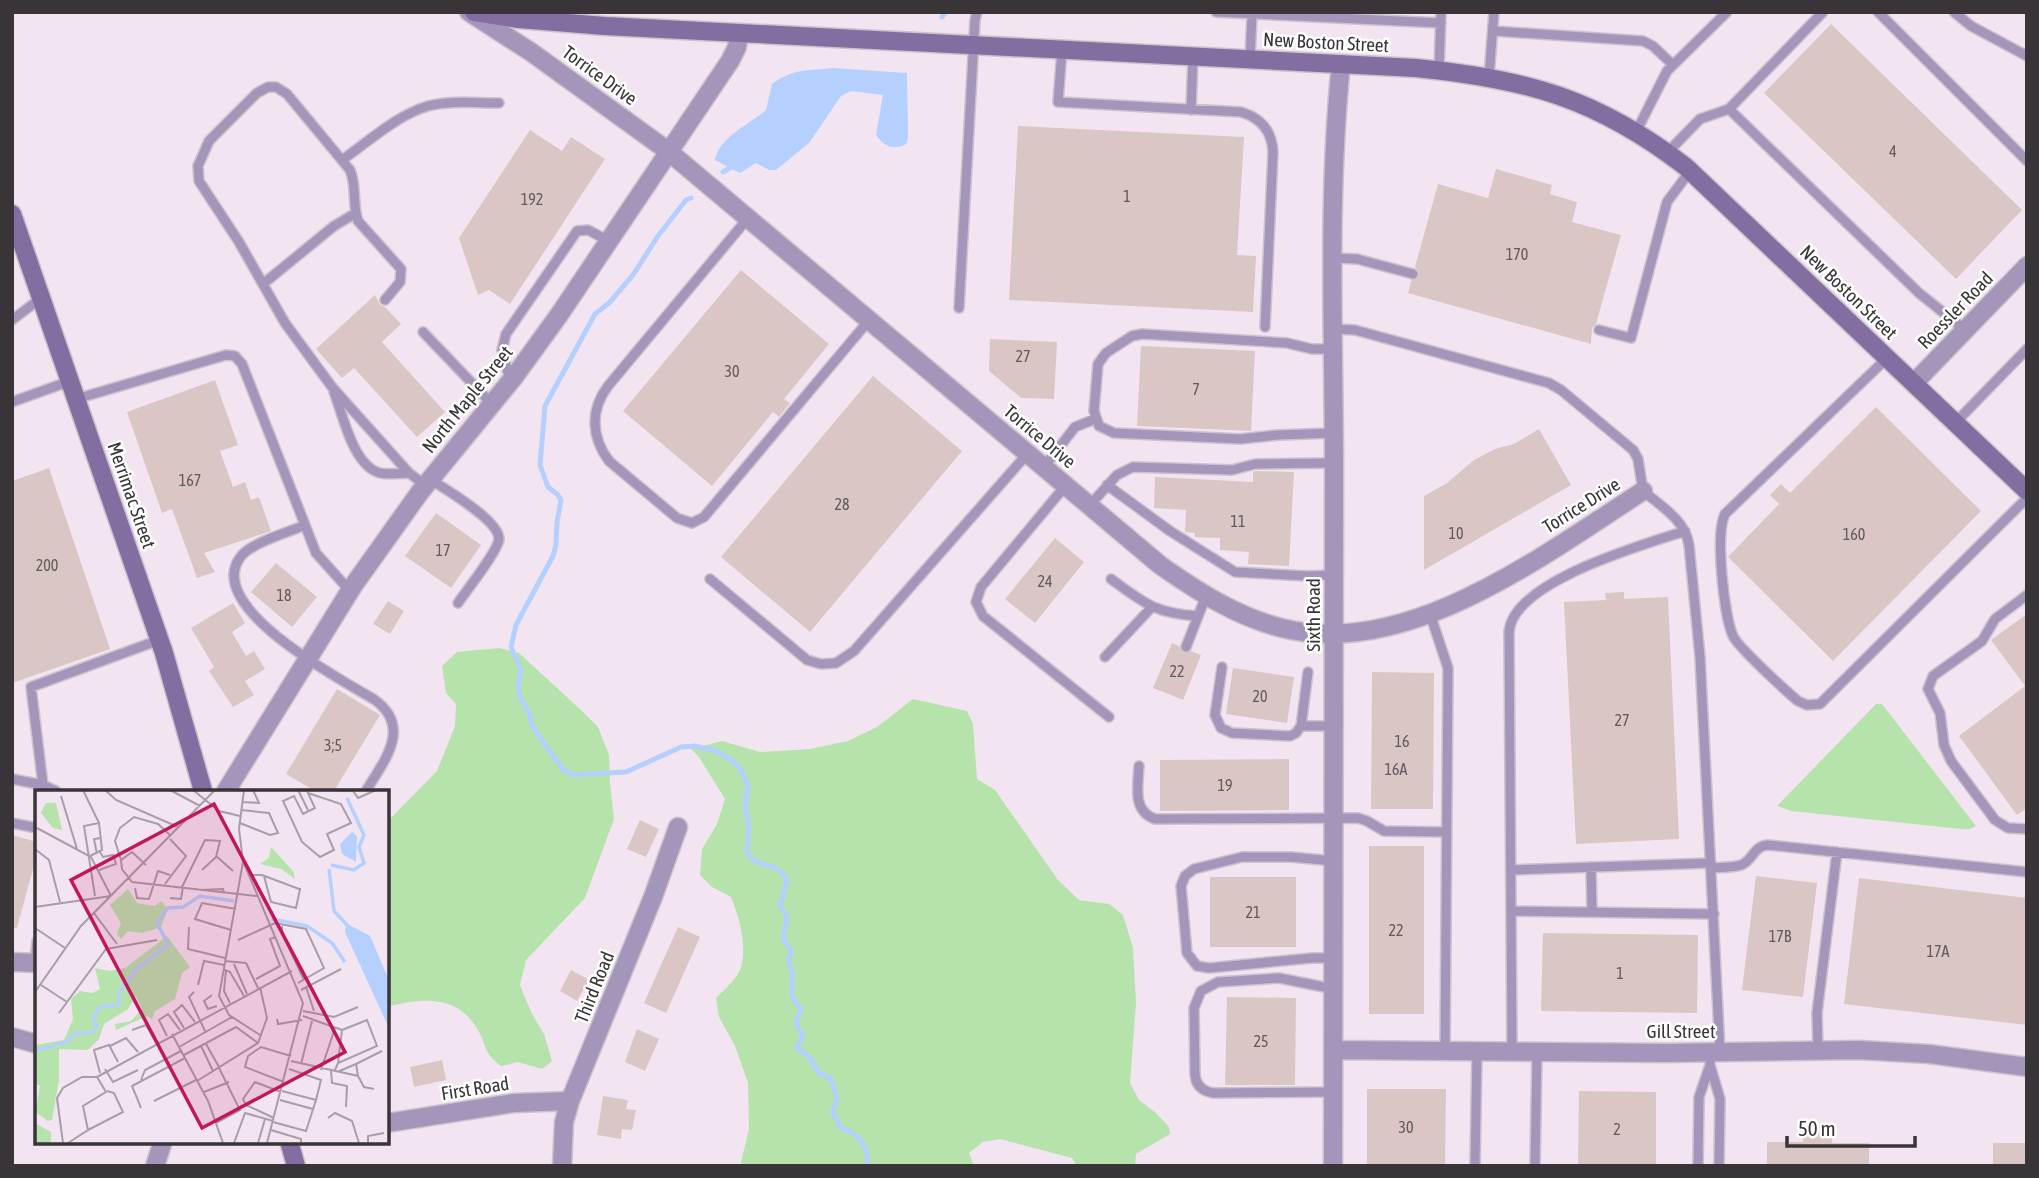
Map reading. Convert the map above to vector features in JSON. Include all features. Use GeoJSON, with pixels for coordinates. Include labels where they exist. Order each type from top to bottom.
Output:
{"type":"FeatureCollection","features":[{"type":"Feature","properties":{"kind":"main road","name":"New Boston Street"},"geometry":{"type":"LineString","coordinates":[[471,12],[579,18],[739,34],[1438,70],[1528,85],[1572,100],[1636,132],[1690,171],[2027,491]]}},
{"type":"Feature","properties":{"kind":"main road","name":"Merrimac Street"},"geometry":{"type":"LineString","coordinates":[[12,214],[159,640],[203,790]]}},
{"type":"Feature","properties":{"kind":"main road"},"geometry":{"type":"LineString","coordinates":[[292,1143],[296,1166]]}},
{"type":"Feature","properties":{"kind":"street","name":"Torrice Drive"},"geometry":{"type":"LineString","coordinates":[[471,12],[668,151],[1160,565],[1206,596],[1252,618],[1281,628],[1334,634],[1381,629],[1430,614],[1500,580],[1643,491]]}},
{"type":"Feature","properties":{"kind":"street","name":"North Maple Street"},"geometry":{"type":"LineString","coordinates":[[227,790],[349,591],[428,482],[510,382],[734,55],[739,34]]}},
{"type":"Feature","properties":{"kind":"street","name":"Sixth Road"},"geometry":{"type":"LineString","coordinates":[[1333,1166],[1334,258],[1336,122],[1341,64]]}},
{"type":"Feature","properties":{"kind":"street","name":"Roessler Road"},"geometry":{"type":"LineString","coordinates":[[1914,383],[2027,266]]}},
{"type":"Feature","properties":{"kind":"street","name":"Third Road"},"geometry":{"type":"LineString","coordinates":[[562,1166],[564,1122],[570,1101],[648,910],[678,827]]}},
{"type":"Feature","properties":{"kind":"street"},"geometry":{"type":"LineString","coordinates":[[12,962],[35,963]]}},
{"type":"Feature","properties":{"kind":"street"},"geometry":{"type":"LineString","coordinates":[[12,1037],[35,1043]]}},
{"type":"Feature","properties":{"kind":"street","name":"Gill Street"},"geometry":{"type":"LineString","coordinates":[[1334,1050],[1713,1056],[1818,1050],[1928,1054],[2027,1067]]}},
{"type":"Feature","properties":{"kind":"street","name":"First Road"},"geometry":{"type":"LineString","coordinates":[[388,1123],[514,1102],[570,1101]]}},
{"type":"Feature","properties":{"kind":"street"},"geometry":{"type":"LineString","coordinates":[[155,1166],[162,1143]]}},
{"type":"Feature","properties":{"kind":"lane"},"geometry":{"type":"LineString","coordinates":[[959,308],[977,12]]}},
{"type":"Feature","properties":{"kind":"lane"},"geometry":{"type":"LineString","coordinates":[[1216,12],[1441,23]]}},
{"type":"Feature","properties":{"kind":"lane"},"geometry":{"type":"LineString","coordinates":[[1438,70],[1441,12]]}},
{"type":"Feature","properties":{"kind":"lane"},"geometry":{"type":"LineString","coordinates":[[1489,77],[1494,12]]}},
{"type":"Feature","properties":{"kind":"lane"},"geometry":{"type":"LineString","coordinates":[[1636,132],[1667,71],[1727,12]]}},
{"type":"Feature","properties":{"kind":"lane"},"geometry":{"type":"LineString","coordinates":[[1667,153],[1700,119],[1728,109],[1824,12]]}},
{"type":"Feature","properties":{"kind":"lane"},"geometry":{"type":"LineString","coordinates":[[1878,12],[2027,162]]}},
{"type":"Feature","properties":{"kind":"lane"},"geometry":{"type":"LineString","coordinates":[[1954,12],[1971,26],[2027,56]]}},
{"type":"Feature","properties":{"kind":"lane"},"geometry":{"type":"LineString","coordinates":[[1250,60],[1252,14]]}},
{"type":"Feature","properties":{"kind":"lane"},"geometry":{"type":"LineString","coordinates":[[1494,31],[1643,41],[1653,46],[1673,65]]}},
{"type":"Feature","properties":{"kind":"lane"},"geometry":{"type":"LineString","coordinates":[[1062,50],[1058,102],[1246,114],[1263,124],[1270,137],[1273,152],[1265,327]]}},
{"type":"Feature","properties":{"kind":"lane"},"geometry":{"type":"LineString","coordinates":[[1191,110],[1193,57]]}},
{"type":"Feature","properties":{"kind":"lane"},"geometry":{"type":"LineString","coordinates":[[385,300],[397,286],[401,269],[361,225],[356,212],[353,178],[342,160],[290,96],[276,87],[268,87],[257,93],[209,141],[198,166],[199,181],[239,242],[285,323],[332,387],[409,473],[428,482],[490,522],[498,535],[497,547],[458,603]]}},
{"type":"Feature","properties":{"kind":"lane"},"geometry":{"type":"LineString","coordinates":[[342,160],[420,109],[441,104],[499,103]]}},
{"type":"Feature","properties":{"kind":"lane"},"geometry":{"type":"LineString","coordinates":[[1728,109],[1919,293],[1965,330]]}},
{"type":"Feature","properties":{"kind":"lane"},"geometry":{"type":"LineString","coordinates":[[1599,330],[1631,338],[1667,202],[1690,171]]}},
{"type":"Feature","properties":{"kind":"lane"},"geometry":{"type":"LineString","coordinates":[[263,285],[334,226],[356,212]]}},
{"type":"Feature","properties":{"kind":"lane"},"geometry":{"type":"LineString","coordinates":[[748,218],[608,386],[597,405],[594,427],[604,455],[666,509],[686,522],[695,522],[704,517],[870,319]]}},
{"type":"Feature","properties":{"kind":"lane"},"geometry":{"type":"LineString","coordinates":[[510,382],[502,350],[506,334],[577,231],[588,230],[609,240]]}},
{"type":"Feature","properties":{"kind":"lane"},"geometry":{"type":"LineString","coordinates":[[1334,258],[1355,259],[1413,274]]}},
{"type":"Feature","properties":{"kind":"lane"},"geometry":{"type":"LineString","coordinates":[[12,320],[41,298]]}},
{"type":"Feature","properties":{"kind":"lane"},"geometry":{"type":"LineString","coordinates":[[1334,329],[1355,330],[1554,385],[1633,450],[1638,459],[1643,491],[1685,531],[1689,545],[1700,657],[1714,914],[1713,1056],[1720,1097],[1719,1166]]}},
{"type":"Feature","properties":{"kind":"lane"},"geometry":{"type":"LineString","coordinates":[[423,332],[492,404]]}},
{"type":"Feature","properties":{"kind":"lane"},"geometry":{"type":"LineString","coordinates":[[1334,349],[1312,349],[1287,343],[1142,334],[1132,336],[1100,360],[1097,369],[1095,419],[1102,429],[1114,433],[1240,439],[1334,433]]}},
{"type":"Feature","properties":{"kind":"lane"},"geometry":{"type":"LineString","coordinates":[[1955,423],[2027,349]]}},
{"type":"Feature","properties":{"kind":"lane"},"geometry":{"type":"LineString","coordinates":[[76,399],[224,355],[235,356],[242,365],[318,556],[349,591]]}},
{"type":"Feature","properties":{"kind":"lane"},"geometry":{"type":"LineString","coordinates":[[1887,358],[1731,506],[1723,519],[1720,562],[1734,637],[1798,701],[1807,705],[1820,704],[2027,498]]}},
{"type":"Feature","properties":{"kind":"lane"},"geometry":{"type":"LineString","coordinates":[[12,402],[70,381]]}},
{"type":"Feature","properties":{"kind":"lane"},"geometry":{"type":"LineString","coordinates":[[332,387],[357,453],[365,464],[378,472],[409,473]]}},
{"type":"Feature","properties":{"kind":"lane"},"geometry":{"type":"LineString","coordinates":[[1044,467],[1075,427],[1095,419]]}},
{"type":"Feature","properties":{"kind":"lane"},"geometry":{"type":"LineString","coordinates":[[710,579],[807,660],[821,664],[836,663],[854,651],[1028,453]]}},
{"type":"Feature","properties":{"kind":"lane"},"geometry":{"type":"LineString","coordinates":[[1090,505],[1120,472],[1133,467],[1232,470],[1255,464],[1334,463]]}},
{"type":"Feature","properties":{"kind":"lane"},"geometry":{"type":"LineString","coordinates":[[1066,485],[981,587],[976,603],[984,617],[1109,717]]}},
{"type":"Feature","properties":{"kind":"lane"},"geometry":{"type":"LineString","coordinates":[[1107,485],[1170,531],[1233,571],[1334,575]]}},
{"type":"Feature","properties":{"kind":"lane"},"geometry":{"type":"LineString","coordinates":[[306,526],[249,549],[238,561],[235,578],[243,600],[279,641],[376,700],[391,717],[394,731],[392,746],[367,790]]}},
{"type":"Feature","properties":{"kind":"lane"},"geometry":{"type":"LineString","coordinates":[[1512,1052],[1510,620],[1519,608],[1548,584],[1620,552],[1685,531]]}},
{"type":"Feature","properties":{"kind":"lane"},"geometry":{"type":"LineString","coordinates":[[1111,579],[1151,608],[1198,616]]}},
{"type":"Feature","properties":{"kind":"lane"},"geometry":{"type":"LineString","coordinates":[[2027,595],[1996,619],[1982,641],[1933,676],[1928,689],[1940,713],[1944,745],[1951,761],[1995,820],[2008,828],[2027,829]]}},
{"type":"Feature","properties":{"kind":"lane"},"geometry":{"type":"LineString","coordinates":[[1186,647],[1206,596]]}},
{"type":"Feature","properties":{"kind":"lane"},"geometry":{"type":"LineString","coordinates":[[1105,657],[1151,608]]}},
{"type":"Feature","properties":{"kind":"lane"},"geometry":{"type":"LineString","coordinates":[[1430,614],[1448,668],[1445,1051]]}},
{"type":"Feature","properties":{"kind":"lane"},"geometry":{"type":"LineString","coordinates":[[43,785],[31,687],[159,640]]}},
{"type":"Feature","properties":{"kind":"lane"},"geometry":{"type":"LineString","coordinates":[[1222,667],[1215,715],[1221,728],[1232,733],[1287,736],[1294,734],[1301,726],[1308,672]]}},
{"type":"Feature","properties":{"kind":"lane"},"geometry":{"type":"LineString","coordinates":[[1301,726],[1335,726]]}},
{"type":"Feature","properties":{"kind":"lane"},"geometry":{"type":"LineString","coordinates":[[1139,766],[1139,803],[1144,814],[1155,820],[1361,819],[1384,831],[1446,832]]}},
{"type":"Feature","properties":{"kind":"lane"},"geometry":{"type":"LineString","coordinates":[[12,779],[54,790]]}},
{"type":"Feature","properties":{"kind":"lane"},"geometry":{"type":"LineString","coordinates":[[12,823],[35,828]]}},
{"type":"Feature","properties":{"kind":"lane"},"geometry":{"type":"LineString","coordinates":[[1511,870],[1742,865],[1756,849],[1765,845],[2027,872]]}},
{"type":"Feature","properties":{"kind":"lane"},"geometry":{"type":"LineString","coordinates":[[1818,1050],[1817,1013],[1837,852]]}},
{"type":"Feature","properties":{"kind":"lane"},"geometry":{"type":"LineString","coordinates":[[1334,958],[1209,968],[1197,966],[1187,953],[1181,886],[1185,876],[1194,869],[1242,858],[1291,857],[1335,861]]}},
{"type":"Feature","properties":{"kind":"lane"},"geometry":{"type":"LineString","coordinates":[[1591,867],[1592,912]]}},
{"type":"Feature","properties":{"kind":"lane"},"geometry":{"type":"LineString","coordinates":[[1511,911],[1714,914]]}},
{"type":"Feature","properties":{"kind":"lane"},"geometry":{"type":"LineString","coordinates":[[1334,989],[1279,978],[1218,982],[1205,988],[1195,1004],[1195,1075],[1200,1087],[1213,1093],[1334,1092]]}},
{"type":"Feature","properties":{"kind":"lane"},"geometry":{"type":"LineString","coordinates":[[1475,1166],[1477,1051]]}},
{"type":"Feature","properties":{"kind":"lane"},"geometry":{"type":"LineString","coordinates":[[1535,1166],[1537,1052]]}},
{"type":"Feature","properties":{"kind":"lane"},"geometry":{"type":"LineString","coordinates":[[1698,1166],[1699,1097],[1713,1056]]}},
{"type":"Feature","properties":{"kind":"green space"},"geometry":{"type":"Polygon","coordinates":[[[499,648],[519,653],[598,727],[609,755],[614,819],[585,898],[526,960],[520,985],[544,1034],[552,1061],[542,1069],[518,1062],[501,1066],[488,1053],[478,1030],[469,1018],[449,1005],[426,1001],[388,1007],[388,821],[437,771],[455,726],[456,704],[446,693],[442,666],[457,652],[499,648]]]}},
{"type":"Feature","properties":{"kind":"green space"},"geometry":{"type":"Polygon","coordinates":[[[913,699],[967,711],[973,724],[977,779],[995,790],[1058,880],[1079,900],[1109,904],[1123,915],[1133,948],[1136,1003],[1130,1083],[1139,1100],[1169,1127],[1170,1134],[1136,1154],[1135,1166],[1077,1166],[1072,1158],[1000,1139],[983,1142],[969,1153],[974,1166],[740,1166],[749,1129],[748,1083],[735,1046],[719,1017],[716,998],[741,968],[742,938],[731,897],[712,887],[700,875],[702,849],[717,824],[725,799],[699,757],[691,749],[722,741],[760,752],[810,749],[848,741],[877,727],[913,699]]]}},
{"type":"Feature","properties":{"kind":"green space"},"geometry":{"type":"Polygon","coordinates":[[[1876,704],[1882,704],[1976,826],[1961,829],[1791,811],[1777,806],[1876,704]]]}},
{"type":"Feature","properties":{"kind":"water"},"geometry":{"type":"Polygon","coordinates":[[[833,68],[907,73],[906,144],[889,146],[876,135],[883,95],[851,91],[841,96],[809,143],[776,170],[769,170],[756,163],[740,173],[715,160],[722,144],[766,110],[772,84],[794,73],[833,68]]]}},
{"type":"Feature","properties":{"kind":"building"},"geometry":{"type":"Polygon","coordinates":[[[1831,24],[2022,210],[1956,279],[1764,93],[1831,24]]]}},
{"type":"Feature","properties":{"kind":"building"},"geometry":{"type":"Polygon","coordinates":[[[1018,126],[1244,137],[1237,255],[1256,256],[1253,312],[1009,300],[1018,126]]]}},
{"type":"Feature","properties":{"kind":"building"},"geometry":{"type":"Polygon","coordinates":[[[530,130],[562,151],[571,137],[605,159],[510,304],[489,290],[478,295],[459,238],[530,130]]]}},
{"type":"Feature","properties":{"kind":"building"},"geometry":{"type":"Polygon","coordinates":[[[1496,169],[1552,185],[1550,194],[1577,202],[1572,222],[1621,235],[1596,324],[1592,328],[1591,344],[1408,293],[1411,281],[1419,276],[1415,267],[1438,184],[1488,198],[1496,169]]]}},
{"type":"Feature","properties":{"kind":"building"},"geometry":{"type":"Polygon","coordinates":[[[741,270],[829,344],[784,399],[790,403],[779,417],[773,412],[712,486],[623,411],[741,270]]]}},
{"type":"Feature","properties":{"kind":"building"},"geometry":{"type":"Polygon","coordinates":[[[375,295],[380,305],[401,324],[382,342],[445,412],[417,437],[354,368],[342,378],[316,349],[375,295]]]}},
{"type":"Feature","properties":{"kind":"building"},"geometry":{"type":"Polygon","coordinates":[[[990,339],[1057,342],[1054,399],[1021,398],[989,371],[990,339]]]}},
{"type":"Feature","properties":{"kind":"building"},"geometry":{"type":"Polygon","coordinates":[[[1141,346],[1255,351],[1251,431],[1137,426],[1141,346]]]}},
{"type":"Feature","properties":{"kind":"building"},"geometry":{"type":"Polygon","coordinates":[[[873,376],[962,451],[810,632],[721,557],[873,376]]]}},
{"type":"Feature","properties":{"kind":"building"},"geometry":{"type":"Polygon","coordinates":[[[215,380],[238,445],[220,451],[233,487],[245,482],[251,500],[259,497],[271,531],[204,553],[215,572],[197,578],[172,509],[162,513],[127,412],[215,380]]]}},
{"type":"Feature","properties":{"kind":"building"},"geometry":{"type":"Polygon","coordinates":[[[1876,407],[1981,511],[1833,661],[1728,557],[1779,504],[1770,495],[1781,484],[1790,493],[1876,407]]]}},
{"type":"Feature","properties":{"kind":"building"},"geometry":{"type":"Polygon","coordinates":[[[1539,429],[1571,485],[1424,570],[1424,496],[1447,483],[1474,460],[1495,449],[1514,444],[1539,429]]]}},
{"type":"Feature","properties":{"kind":"building"},"geometry":{"type":"Polygon","coordinates":[[[49,468],[110,649],[12,683],[12,481],[49,468]]]}},
{"type":"Feature","properties":{"kind":"building"},"geometry":{"type":"Polygon","coordinates":[[[1253,472],[1294,472],[1289,566],[1248,564],[1249,552],[1220,550],[1220,538],[1195,537],[1195,533],[1185,532],[1186,510],[1154,508],[1155,477],[1253,482],[1253,472]]]}},
{"type":"Feature","properties":{"kind":"building"},"geometry":{"type":"Polygon","coordinates":[[[436,513],[481,545],[451,588],[405,556],[436,513]]]}},
{"type":"Feature","properties":{"kind":"building"},"geometry":{"type":"Polygon","coordinates":[[[1055,538],[1084,562],[1035,623],[1005,599],[1055,538]]]}},
{"type":"Feature","properties":{"kind":"building"},"geometry":{"type":"Polygon","coordinates":[[[276,563],[317,597],[292,627],[251,592],[276,563]]]}},
{"type":"Feature","properties":{"kind":"building"},"geometry":{"type":"Polygon","coordinates":[[[1624,592],[1624,599],[1668,597],[1679,839],[1576,844],[1564,602],[1606,600],[1605,593],[1624,592]]]}},
{"type":"Feature","properties":{"kind":"building"},"geometry":{"type":"Polygon","coordinates":[[[388,601],[404,611],[390,634],[373,624],[388,601]]]}},
{"type":"Feature","properties":{"kind":"building"},"geometry":{"type":"Polygon","coordinates":[[[233,603],[245,623],[232,632],[246,656],[254,651],[265,669],[245,681],[254,695],[233,707],[209,671],[214,667],[191,628],[233,603]]]}},
{"type":"Feature","properties":{"kind":"building"},"geometry":{"type":"Polygon","coordinates":[[[2027,614],[2027,808],[2017,815],[1959,736],[2025,686],[1991,640],[2027,614]]]}},
{"type":"Feature","properties":{"kind":"building"},"geometry":{"type":"Polygon","coordinates":[[[1172,643],[1179,646],[1183,653],[1191,651],[1201,655],[1183,700],[1153,688],[1172,643]]]}},
{"type":"Feature","properties":{"kind":"building"},"geometry":{"type":"Polygon","coordinates":[[[1233,668],[1294,677],[1287,723],[1226,714],[1233,668]]]}},
{"type":"Feature","properties":{"kind":"building"},"geometry":{"type":"Polygon","coordinates":[[[1372,672],[1434,673],[1433,809],[1371,809],[1372,672]]]}},
{"type":"Feature","properties":{"kind":"building"},"geometry":{"type":"Polygon","coordinates":[[[337,689],[380,715],[335,790],[313,790],[286,774],[337,689]]]}},
{"type":"Feature","properties":{"kind":"building"},"geometry":{"type":"Polygon","coordinates":[[[1289,759],[1289,810],[1160,811],[1160,760],[1289,759]]]}},
{"type":"Feature","properties":{"kind":"building"},"geometry":{"type":"Polygon","coordinates":[[[640,820],[659,829],[646,857],[627,849],[640,820]]]}},
{"type":"Feature","properties":{"kind":"building"},"geometry":{"type":"Polygon","coordinates":[[[12,835],[35,841],[35,861],[17,928],[12,928],[12,835]]]}},
{"type":"Feature","properties":{"kind":"building"},"geometry":{"type":"Polygon","coordinates":[[[1369,846],[1424,846],[1424,1014],[1369,1014],[1369,846]]]}},
{"type":"Feature","properties":{"kind":"building"},"geometry":{"type":"Polygon","coordinates":[[[1756,876],[1817,883],[1803,997],[1742,990],[1756,876]]]}},
{"type":"Feature","properties":{"kind":"building"},"geometry":{"type":"Polygon","coordinates":[[[1210,877],[1296,877],[1296,947],[1210,947],[1210,877]]]}},
{"type":"Feature","properties":{"kind":"building"},"geometry":{"type":"Polygon","coordinates":[[[1859,878],[2027,898],[2027,1025],[1844,1004],[1859,878]]]}},
{"type":"Feature","properties":{"kind":"building"},"geometry":{"type":"Polygon","coordinates":[[[678,927],[700,937],[666,1013],[644,1003],[678,927]]]}},
{"type":"Feature","properties":{"kind":"building"},"geometry":{"type":"Polygon","coordinates":[[[1543,933],[1698,935],[1697,1013],[1541,1011],[1543,933]]]}},
{"type":"Feature","properties":{"kind":"building"},"geometry":{"type":"Polygon","coordinates":[[[571,970],[589,980],[577,1001],[560,991],[571,970]]]}},
{"type":"Feature","properties":{"kind":"building"},"geometry":{"type":"Polygon","coordinates":[[[1227,997],[1296,998],[1295,1085],[1225,1085],[1227,997]]]}},
{"type":"Feature","properties":{"kind":"building"},"geometry":{"type":"Polygon","coordinates":[[[637,1029],[659,1039],[645,1071],[625,1062],[637,1029]]]}},
{"type":"Feature","properties":{"kind":"building"},"geometry":{"type":"Polygon","coordinates":[[[442,1060],[446,1080],[414,1087],[410,1067],[442,1060]]]}},
{"type":"Feature","properties":{"kind":"building"},"geometry":{"type":"Polygon","coordinates":[[[1367,1089],[1446,1089],[1445,1166],[1367,1166],[1367,1089]]]}},
{"type":"Feature","properties":{"kind":"building"},"geometry":{"type":"Polygon","coordinates":[[[1579,1091],[1656,1092],[1656,1166],[1578,1166],[1579,1091]]]}},
{"type":"Feature","properties":{"kind":"building"},"geometry":{"type":"Polygon","coordinates":[[[603,1096],[628,1100],[626,1109],[636,1110],[632,1130],[622,1129],[621,1139],[597,1135],[603,1096]]]}},
{"type":"Feature","properties":{"kind":"building"},"geometry":{"type":"Polygon","coordinates":[[[1803,1127],[1832,1127],[1832,1143],[1869,1143],[1869,1166],[1767,1166],[1767,1142],[1803,1142],[1803,1127]]]}},
{"type":"Feature","properties":{"kind":"building"},"geometry":{"type":"Polygon","coordinates":[[[1993,1143],[2027,1143],[2027,1166],[1993,1166],[1993,1143]]]}},
{"type":"Feature","properties":{"kind":"waterway"},"geometry":{"type":"LineString","coordinates":[[942,17],[946,12]]}},
{"type":"Feature","properties":{"kind":"waterway"},"geometry":{"type":"LineString","coordinates":[[723,172],[735,165]]}},
{"type":"Feature","properties":{"kind":"waterway"},"geometry":{"type":"LineString","coordinates":[[691,198],[686,200],[658,236],[633,275],[609,303],[595,314],[545,406],[540,465],[548,487],[561,500],[553,556],[516,625],[511,647],[521,670],[518,686],[520,698],[530,714],[532,726],[563,770],[574,775],[626,772],[681,747],[695,746],[716,751],[733,761],[741,770],[748,786],[745,805],[749,825],[747,854],[757,862],[778,870],[787,881],[780,906],[787,917],[783,938],[792,952],[788,960],[792,972],[792,996],[801,1010],[797,1023],[803,1034],[797,1049],[808,1055],[819,1073],[830,1078],[837,1097],[833,1113],[841,1128],[853,1133],[862,1142],[867,1153],[867,1166]]}}]}
